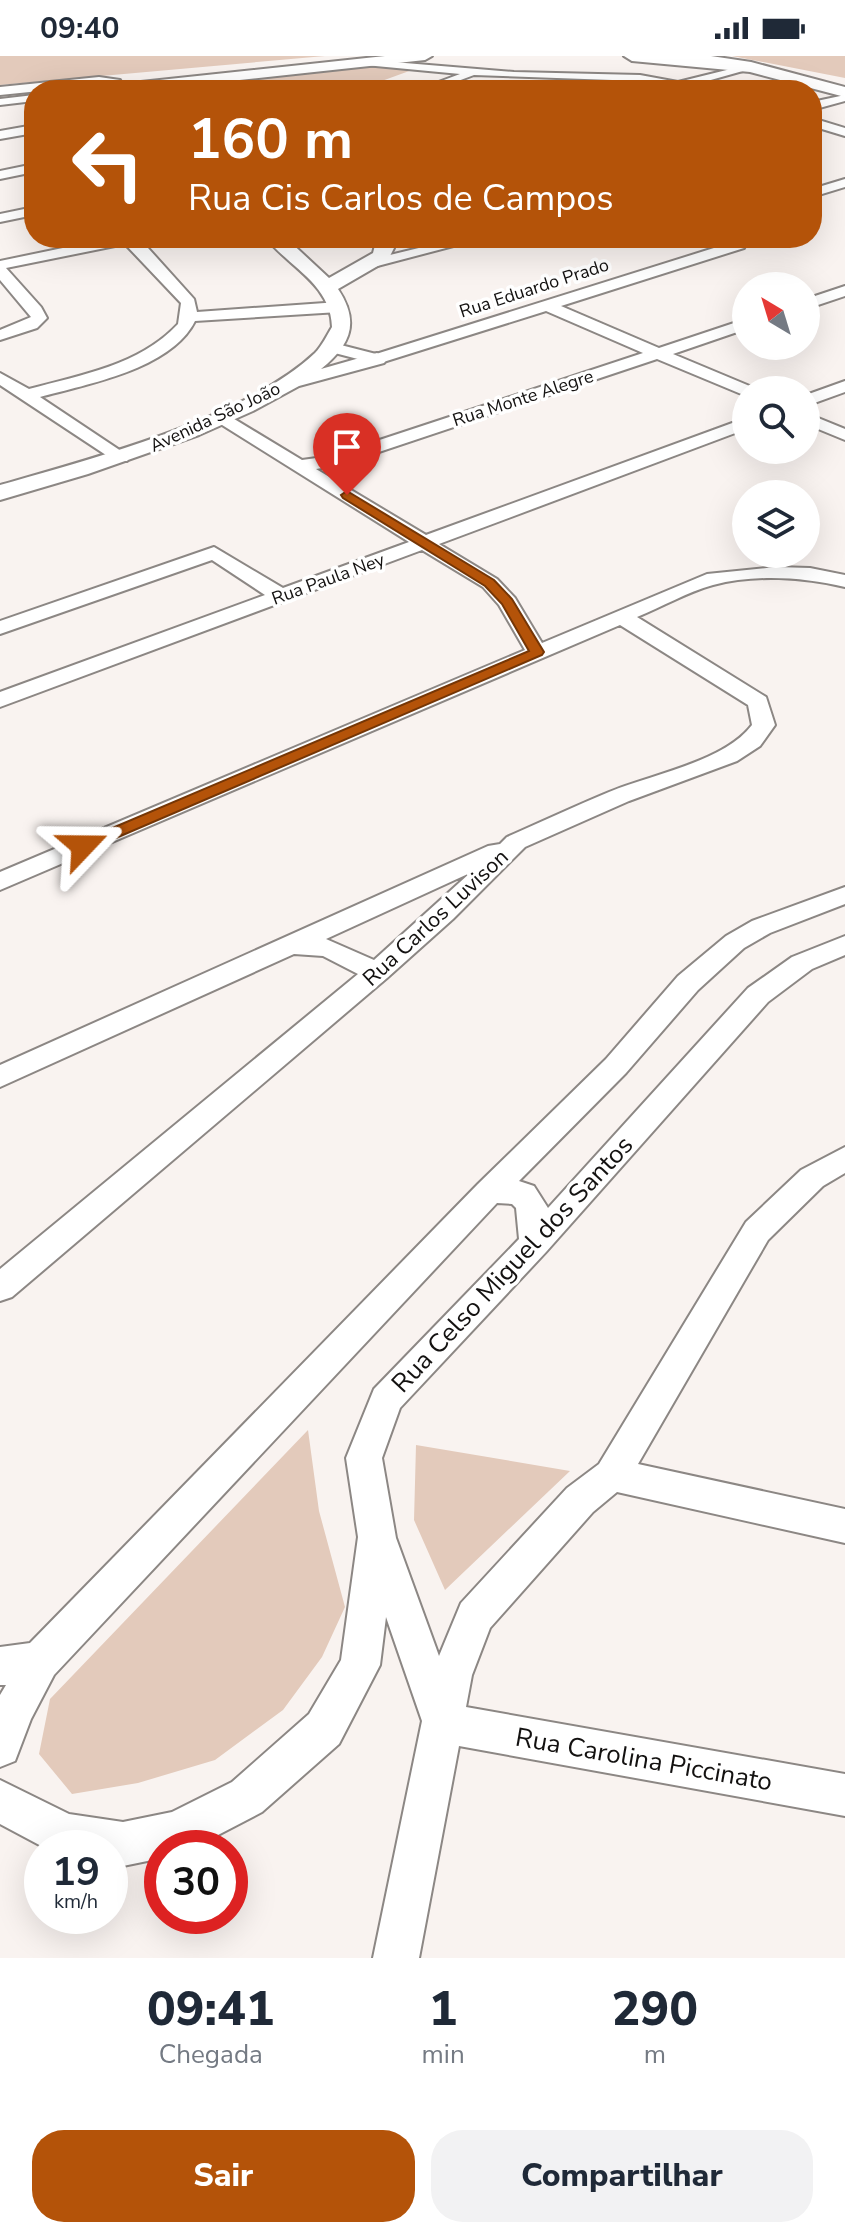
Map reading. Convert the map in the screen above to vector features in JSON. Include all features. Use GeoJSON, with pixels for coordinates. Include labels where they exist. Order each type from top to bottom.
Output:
{"type":"FeatureCollection","features":[{"type":"Feature","properties":{"kind":"highway"},"geometry":{"type":"LineString","coordinates":[[632,56],[761,62],[845,80]]}},
{"type":"Feature","properties":{"kind":"highway"},"geometry":{"type":"LineString","coordinates":[[697,57],[751,67],[795,80]]}},
{"type":"Feature","properties":{"kind":"highway"},"geometry":{"type":"LineString","coordinates":[[822,88],[845,95]]}},
{"type":"Feature","properties":{"kind":"main road"},"geometry":{"type":"LineString","coordinates":[[169,80],[354,56]]}},
{"type":"Feature","properties":{"kind":"main road"},"geometry":{"type":"LineString","coordinates":[[335,57],[369,63]]}},
{"type":"Feature","properties":{"kind":"main road"},"geometry":{"type":"LineString","coordinates":[[192,80],[422,59]]}},
{"type":"Feature","properties":{"kind":"main road"},"geometry":{"type":"LineString","coordinates":[[287,248],[333,297],[343,325],[333,348]]}},
{"type":"Feature","properties":{"kind":"main road"},"geometry":{"type":"LineString","coordinates":[[333,297],[366,265],[384,253],[382,248]]}},
{"type":"Feature","properties":{"kind":"main road"},"geometry":{"type":"LineString","coordinates":[[298,257],[333,266],[366,265]]}},
{"type":"Feature","properties":{"kind":"main road","name":"Avenida São João"},"geometry":{"type":"LineString","coordinates":[[0,493],[121,457],[220,418],[282,387],[333,348]]}},
{"type":"Feature","properties":{"kind":"main road"},"geometry":{"type":"LineString","coordinates":[[282,387],[377,359]]}},
{"type":"Feature","properties":{"kind":"street"},"geometry":{"type":"LineString","coordinates":[[422,59],[476,72]]}},
{"type":"Feature","properties":{"kind":"street"},"geometry":{"type":"LineString","coordinates":[[699,80],[751,67]]}},
{"type":"Feature","properties":{"kind":"street"},"geometry":{"type":"LineString","coordinates":[[452,80],[476,72],[518,70],[534,76],[654,80]]}},
{"type":"Feature","properties":{"kind":"street"},"geometry":{"type":"LineString","coordinates":[[524,80],[534,76]]}},
{"type":"Feature","properties":{"kind":"street"},"geometry":{"type":"LineString","coordinates":[[581,80],[593,76]]}},
{"type":"Feature","properties":{"kind":"street"},"geometry":{"type":"LineString","coordinates":[[822,103],[845,95]]}},
{"type":"Feature","properties":{"kind":"street"},"geometry":{"type":"LineString","coordinates":[[0,102],[24,99]]}},
{"type":"Feature","properties":{"kind":"street"},"geometry":{"type":"LineString","coordinates":[[822,125],[843,131]]}},
{"type":"Feature","properties":{"kind":"street"},"geometry":{"type":"LineString","coordinates":[[0,135],[24,131]]}},
{"type":"Feature","properties":{"kind":"street"},"geometry":{"type":"LineString","coordinates":[[822,138],[843,131]]}},
{"type":"Feature","properties":{"kind":"street"},"geometry":{"type":"LineString","coordinates":[[0,175],[24,170]]}},
{"type":"Feature","properties":{"kind":"street"},"geometry":{"type":"LineString","coordinates":[[822,190],[845,183]]}},
{"type":"Feature","properties":{"kind":"street"},"geometry":{"type":"LineString","coordinates":[[822,191],[845,195]]}},
{"type":"Feature","properties":{"kind":"street"},"geometry":{"type":"LineString","coordinates":[[0,218],[24,213]]}},
{"type":"Feature","properties":{"kind":"street"},"geometry":{"type":"LineString","coordinates":[[0,335],[31,325],[39,318],[36,310],[0,268],[87,248]]}},
{"type":"Feature","properties":{"kind":"street"},"geometry":{"type":"LineString","coordinates":[[28,395],[102,374],[151,354],[172,340],[190,317],[189,302],[139,248]]}},
{"type":"Feature","properties":{"kind":"street"},"geometry":{"type":"LineString","coordinates":[[366,265],[422,248]]}},
{"type":"Feature","properties":{"kind":"street","name":"Rua Eduardo Prado"},"geometry":{"type":"LineString","coordinates":[[377,359],[720,248]]}},
{"type":"Feature","properties":{"kind":"street"},"geometry":{"type":"LineString","coordinates":[[820,299],[845,291]]}},
{"type":"Feature","properties":{"kind":"street"},"geometry":{"type":"LineString","coordinates":[[190,317],[333,297]]}},
{"type":"Feature","properties":{"kind":"street"},"geometry":{"type":"LineString","coordinates":[[546,305],[732,385]]}},
{"type":"Feature","properties":{"kind":"street","name":"Rua Monte Alegre"},"geometry":{"type":"LineString","coordinates":[[299,466],[334,461],[732,329]]}},
{"type":"Feature","properties":{"kind":"street"},"geometry":{"type":"LineString","coordinates":[[333,348],[377,359]]}},
{"type":"Feature","properties":{"kind":"street"},"geometry":{"type":"LineString","coordinates":[[0,378],[121,457]]}},
{"type":"Feature","properties":{"kind":"street"},"geometry":{"type":"LineString","coordinates":[[820,396],[845,386]]}},
{"type":"Feature","properties":{"kind":"street"},"geometry":{"type":"LineString","coordinates":[[220,418],[490,583],[508,602],[537,652]]}},
{"type":"Feature","properties":{"kind":"street"},"geometry":{"type":"LineString","coordinates":[[820,424],[845,435]]}},
{"type":"Feature","properties":{"kind":"street","name":"Rua Paula Ney"},"geometry":{"type":"LineString","coordinates":[[0,700],[732,428]]}},
{"type":"Feature","properties":{"kind":"street"},"geometry":{"type":"LineString","coordinates":[[0,628],[214,553],[281,596]]}},
{"type":"Feature","properties":{"kind":"street"},"geometry":{"type":"LineString","coordinates":[[0,882],[707,580],[780,570],[845,581]]}},
{"type":"Feature","properties":{"kind":"street","name":"Rua Carlos Luvison"},"geometry":{"type":"LineString","coordinates":[[0,1288],[377,972],[444,913],[516,842],[620,796],[729,756],[752,741],[764,725],[758,702],[622,617]]}},
{"type":"Feature","properties":{"kind":"street"},"geometry":{"type":"LineString","coordinates":[[0,1077],[516,842]]}},
{"type":"Feature","properties":{"kind":"street"},"geometry":{"type":"LineString","coordinates":[[0,1746],[15,1708],[40,1661],[489,1192],[616,1066],[688,983],[735,942],[761,927],[845,895]]}},
{"type":"Feature","properties":{"kind":"street"},"geometry":{"type":"LineString","coordinates":[[289,945],[328,948],[377,972]]}},
{"type":"Feature","properties":{"kind":"street","name":"Rua Celso Miguel dos Santos"},"geometry":{"type":"LineString","coordinates":[[0,1801],[64,1835],[123,1844],[177,1833],[247,1797],[324,1729],[360,1665],[377,1537],[364,1458],[386,1400],[535,1243],[758,995],[802,963],[845,945]]}},
{"type":"Feature","properties":{"kind":"street"},"geometry":{"type":"LineString","coordinates":[[396,1958],[452,1675],[475,1616],[580,1500],[612,1475],[757,1231],[812,1178],[845,1159]]}},
{"type":"Feature","properties":{"kind":"street"},"geometry":{"type":"LineString","coordinates":[[489,1192],[513,1188],[526,1194],[534,1210],[535,1243]]}},
{"type":"Feature","properties":{"kind":"street"},"geometry":{"type":"LineString","coordinates":[[612,1475],[845,1526]]}},
{"type":"Feature","properties":{"kind":"street"},"geometry":{"type":"LineString","coordinates":[[377,1537],[444,1723]]}},
{"type":"Feature","properties":{"kind":"street"},"geometry":{"type":"LineString","coordinates":[[0,1666],[40,1661]]}},
{"type":"Feature","properties":{"kind":"street","name":"Rua Carolina Piccinato"},"geometry":{"type":"LineString","coordinates":[[444,1723],[845,1795]]}},
{"type":"Feature","properties":{"kind":"shaded area"},"geometry":{"type":"Polygon","coordinates":[[[0,56],[325,56],[56,80],[24,80],[24,83],[0,85],[0,56]]]}},
{"type":"Feature","properties":{"kind":"shaded area"},"geometry":{"type":"Polygon","coordinates":[[[732,56],[845,56],[845,78],[732,56]]]}},
{"type":"Feature","properties":{"kind":"shaded area"},"geometry":{"type":"Polygon","coordinates":[[[364,66],[412,70],[384,80],[229,80],[364,66]]]}},
{"type":"Feature","properties":{"kind":"shaded area"},"geometry":{"type":"Polygon","coordinates":[[[308,1430],[319,1511],[345,1607],[322,1657],[283,1710],[215,1760],[138,1783],[72,1794],[39,1754],[50,1699],[308,1430]]]}},
{"type":"Feature","properties":{"kind":"shaded area"},"geometry":{"type":"Polygon","coordinates":[[[416,1445],[570,1471],[445,1590],[414,1520],[416,1445]]]}},
{"type":"Feature","properties":{"kind":"route"},"geometry":{"type":"LineString","coordinates":[[83,846],[537,652],[508,602],[490,583],[347,495]]}}]}
